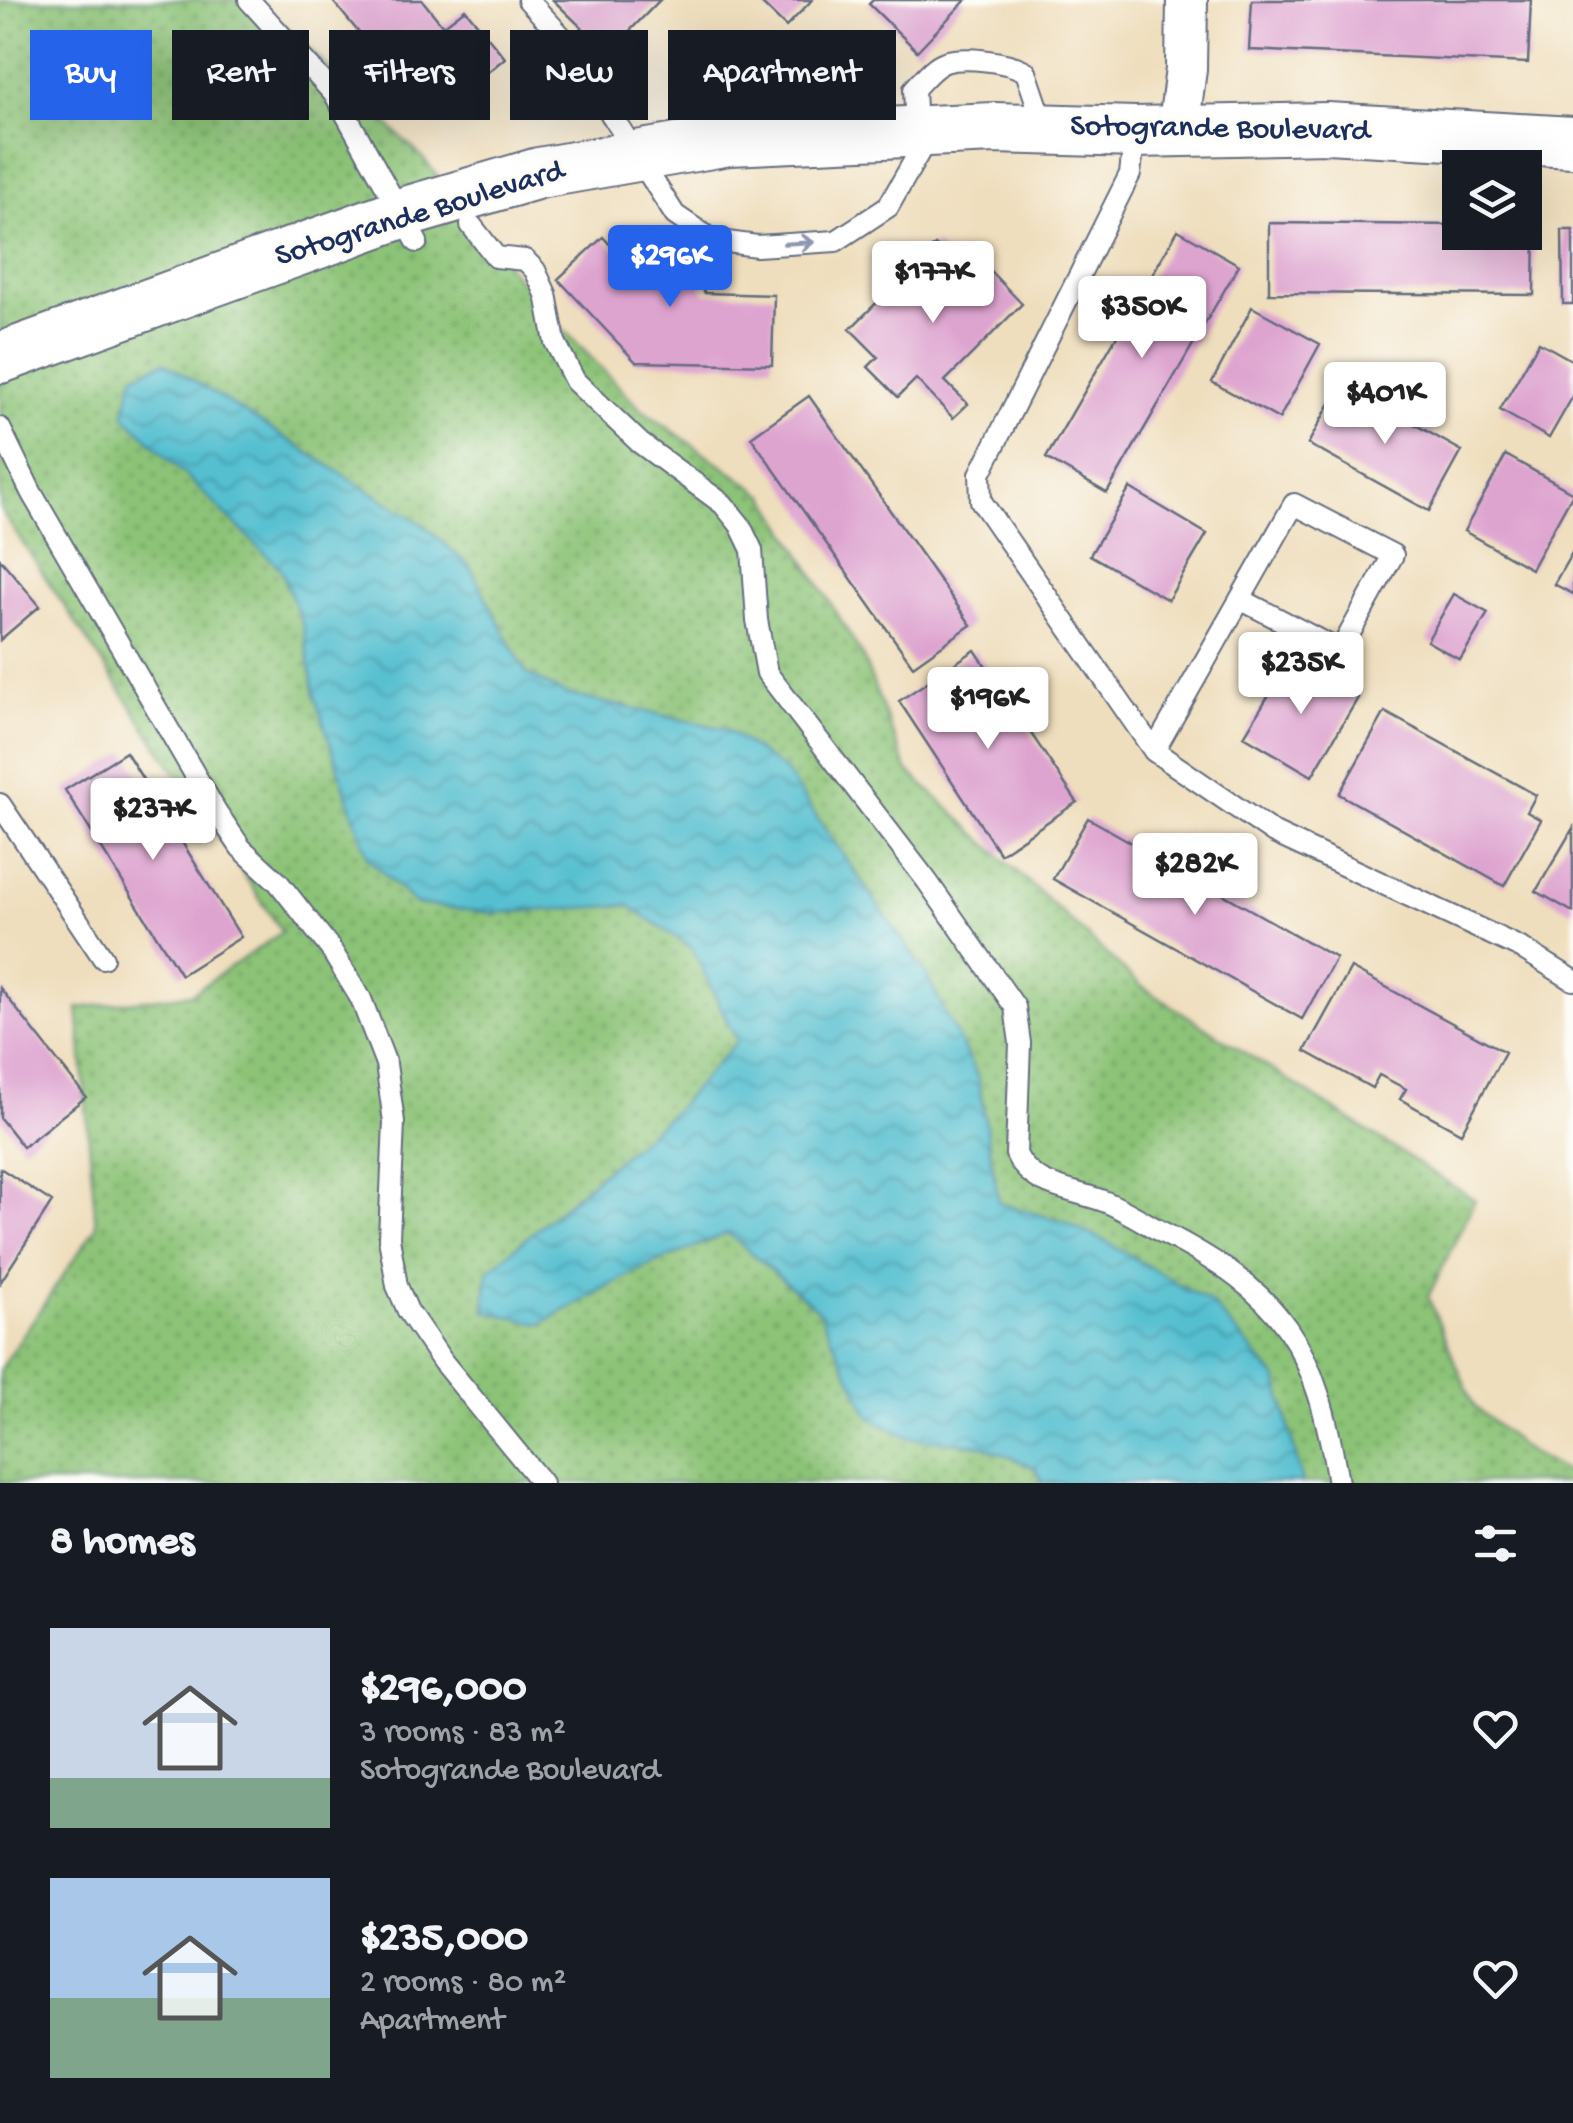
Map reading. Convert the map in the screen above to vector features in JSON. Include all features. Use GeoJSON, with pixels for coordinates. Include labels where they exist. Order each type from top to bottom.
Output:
{"type":"FeatureCollection","features":[{"type":"Feature","properties":{"kind":"street"},"geometry":{"type":"LineString","coordinates":[[1156,132],[1186,68],[1187,0]]}},
{"type":"Feature","properties":{"kind":"street","name":"Sotogrande Boulevard"},"geometry":{"type":"LineString","coordinates":[[0,358],[223,278],[408,228],[539,173],[729,140],[1046,128],[1156,132],[1327,128],[1573,142]]}},
{"type":"Feature","properties":{"kind":"lane"},"geometry":{"type":"LineString","coordinates":[[250,0],[335,94],[408,228]]}},
{"type":"Feature","properties":{"kind":"lane"},"geometry":{"type":"LineString","coordinates":[[528,0],[562,37],[640,154],[675,215],[712,240],[757,246],[836,242],[888,207],[923,131],[914,89],[936,66],[954,61],[1011,65],[1026,72],[1046,128]]}},
{"type":"Feature","properties":{"kind":"lane"},"geometry":{"type":"LineString","coordinates":[[1156,132],[1130,174],[980,474],[981,501],[1154,752],[1274,833],[1522,949],[1573,980]]}},
{"type":"Feature","properties":{"kind":"lane"},"geometry":{"type":"LineString","coordinates":[[471,225],[496,257],[525,260],[535,270],[546,294],[555,342],[575,380],[640,444],[722,504],[740,524],[752,550],[757,620],[768,672],[927,881],[1016,1007],[1020,1043],[1016,1154],[1021,1166],[1036,1180],[1108,1203],[1202,1251],[1269,1301],[1294,1332],[1334,1454],[1338,1483]]}},
{"type":"Feature","properties":{"kind":"lane"},"geometry":{"type":"LineString","coordinates":[[0,428],[31,492],[216,811],[241,848],[278,882],[330,948],[362,999],[386,1064],[394,1122],[389,1238],[398,1286],[408,1311],[443,1362],[542,1483]]}},
{"type":"Feature","properties":{"kind":"lane"},"geometry":{"type":"LineString","coordinates":[[1154,752],[1240,599],[1294,504],[1393,554],[1340,651],[1240,599]]}},
{"type":"Feature","properties":{"kind":"lane"},"geometry":{"type":"LineString","coordinates":[[0,804],[103,958]]}},
{"type":"Feature","properties":{"kind":"green space"},"geometry":{"type":"Polygon","coordinates":[[[0,0],[258,0],[289,30],[172,30],[172,120],[309,120],[309,49],[329,68],[329,120],[383,120],[424,159],[534,299],[641,409],[766,496],[862,655],[907,770],[1141,986],[1475,1200],[1428,1297],[1474,1406],[1526,1450],[1573,1476],[1573,1483],[0,1483],[0,1369],[96,1227],[78,1008],[191,994],[282,932],[0,509],[0,0]]]}},
{"type":"Feature","properties":{"kind":"water"},"geometry":{"type":"Polygon","coordinates":[[[164,362],[422,524],[469,565],[526,673],[565,694],[726,729],[785,771],[926,974],[978,1078],[999,1203],[1065,1222],[1211,1303],[1278,1380],[1302,1483],[1043,1483],[1036,1468],[984,1446],[908,1437],[870,1417],[818,1310],[728,1233],[634,1272],[541,1324],[485,1311],[488,1271],[674,1111],[737,1041],[692,948],[628,905],[493,913],[415,904],[368,858],[315,697],[303,626],[281,569],[124,415],[134,375],[164,362]]]}},
{"type":"Feature","properties":{"kind":"building"},"geometry":{"type":"Polygon","coordinates":[[[332,0],[422,0],[443,26],[465,9],[482,30],[357,30],[332,0]]]}},
{"type":"Feature","properties":{"kind":"building"},"geometry":{"type":"Polygon","coordinates":[[[553,0],[660,0],[631,30],[584,30],[553,0]]]}},
{"type":"Feature","properties":{"kind":"building"},"geometry":{"type":"Polygon","coordinates":[[[758,0],[812,0],[786,27],[758,0]]]}},
{"type":"Feature","properties":{"kind":"building"},"geometry":{"type":"Polygon","coordinates":[[[873,0],[966,0],[917,51],[869,4],[873,0]]]}},
{"type":"Feature","properties":{"kind":"building"},"geometry":{"type":"Polygon","coordinates":[[[1252,0],[1531,0],[1528,63],[1249,50],[1252,0]]]}},
{"type":"Feature","properties":{"kind":"building"},"geometry":{"type":"Polygon","coordinates":[[[490,40],[505,58],[490,70],[490,40]]]}},
{"type":"Feature","properties":{"kind":"building"},"geometry":{"type":"Polygon","coordinates":[[[1269,223],[1442,225],[1442,250],[1535,250],[1534,295],[1269,293],[1269,223]]]}},
{"type":"Feature","properties":{"kind":"building"},"geometry":{"type":"Polygon","coordinates":[[[1178,230],[1239,265],[1107,493],[1046,458],[1178,230]]]}},
{"type":"Feature","properties":{"kind":"building"},"geometry":{"type":"Polygon","coordinates":[[[1562,230],[1573,230],[1573,304],[1563,304],[1562,230]]]}},
{"type":"Feature","properties":{"kind":"building"},"geometry":{"type":"Polygon","coordinates":[[[603,237],[624,260],[640,252],[674,255],[689,264],[705,293],[774,295],[772,365],[636,362],[558,279],[603,237]]]}},
{"type":"Feature","properties":{"kind":"building"},"geometry":{"type":"Polygon","coordinates":[[[935,245],[957,267],[964,261],[983,281],[991,272],[1022,304],[945,381],[968,404],[953,418],[916,379],[898,397],[868,367],[878,357],[850,329],[935,245]]]}},
{"type":"Feature","properties":{"kind":"building"},"geometry":{"type":"Polygon","coordinates":[[[1252,307],[1320,344],[1279,419],[1212,382],[1252,307]]]}},
{"type":"Feature","properties":{"kind":"building"},"geometry":{"type":"Polygon","coordinates":[[[1539,342],[1573,361],[1573,396],[1549,438],[1500,410],[1539,342]]]}},
{"type":"Feature","properties":{"kind":"building"},"geometry":{"type":"Polygon","coordinates":[[[1341,383],[1462,451],[1429,511],[1308,444],[1341,383]]]}},
{"type":"Feature","properties":{"kind":"building"},"geometry":{"type":"Polygon","coordinates":[[[809,396],[971,625],[913,666],[751,437],[809,396]]]}},
{"type":"Feature","properties":{"kind":"building"},"geometry":{"type":"Polygon","coordinates":[[[1506,455],[1573,493],[1531,569],[1464,531],[1506,455]]]}},
{"type":"Feature","properties":{"kind":"building"},"geometry":{"type":"Polygon","coordinates":[[[1130,488],[1207,534],[1168,600],[1090,555],[1130,488]]]}},
{"type":"Feature","properties":{"kind":"building"},"geometry":{"type":"Polygon","coordinates":[[[1573,551],[1573,594],[1554,584],[1573,551]]]}},
{"type":"Feature","properties":{"kind":"building"},"geometry":{"type":"Polygon","coordinates":[[[0,559],[40,606],[0,640],[0,559]]]}},
{"type":"Feature","properties":{"kind":"building"},"geometry":{"type":"Polygon","coordinates":[[[1454,594],[1488,613],[1460,660],[1427,641],[1454,594]]]}},
{"type":"Feature","properties":{"kind":"building"},"geometry":{"type":"Polygon","coordinates":[[[975,650],[1077,802],[1000,854],[899,701],[975,650]]]}},
{"type":"Feature","properties":{"kind":"building"},"geometry":{"type":"Polygon","coordinates":[[[1291,658],[1358,698],[1312,776],[1244,736],[1291,658]]]}},
{"type":"Feature","properties":{"kind":"building"},"geometry":{"type":"Polygon","coordinates":[[[1385,712],[1536,795],[1527,812],[1541,820],[1504,886],[1339,794],[1385,712]]]}},
{"type":"Feature","properties":{"kind":"building"},"geometry":{"type":"Polygon","coordinates":[[[126,752],[241,937],[181,975],[65,790],[126,752]]]}},
{"type":"Feature","properties":{"kind":"building"},"geometry":{"type":"Polygon","coordinates":[[[1088,818],[1336,958],[1302,1019],[1053,879],[1088,818]]]}},
{"type":"Feature","properties":{"kind":"building"},"geometry":{"type":"Polygon","coordinates":[[[1573,828],[1573,912],[1536,891],[1573,828]]]}},
{"type":"Feature","properties":{"kind":"building"},"geometry":{"type":"Polygon","coordinates":[[[1351,968],[1505,1052],[1461,1133],[1400,1099],[1406,1089],[1379,1075],[1372,1088],[1305,1051],[1351,968]]]}},
{"type":"Feature","properties":{"kind":"building"},"geometry":{"type":"Polygon","coordinates":[[[0,988],[86,1097],[23,1147],[0,1118],[0,988]]]}},
{"type":"Feature","properties":{"kind":"building"},"geometry":{"type":"Polygon","coordinates":[[[0,1168],[52,1202],[0,1283],[0,1168]]]}}]}
